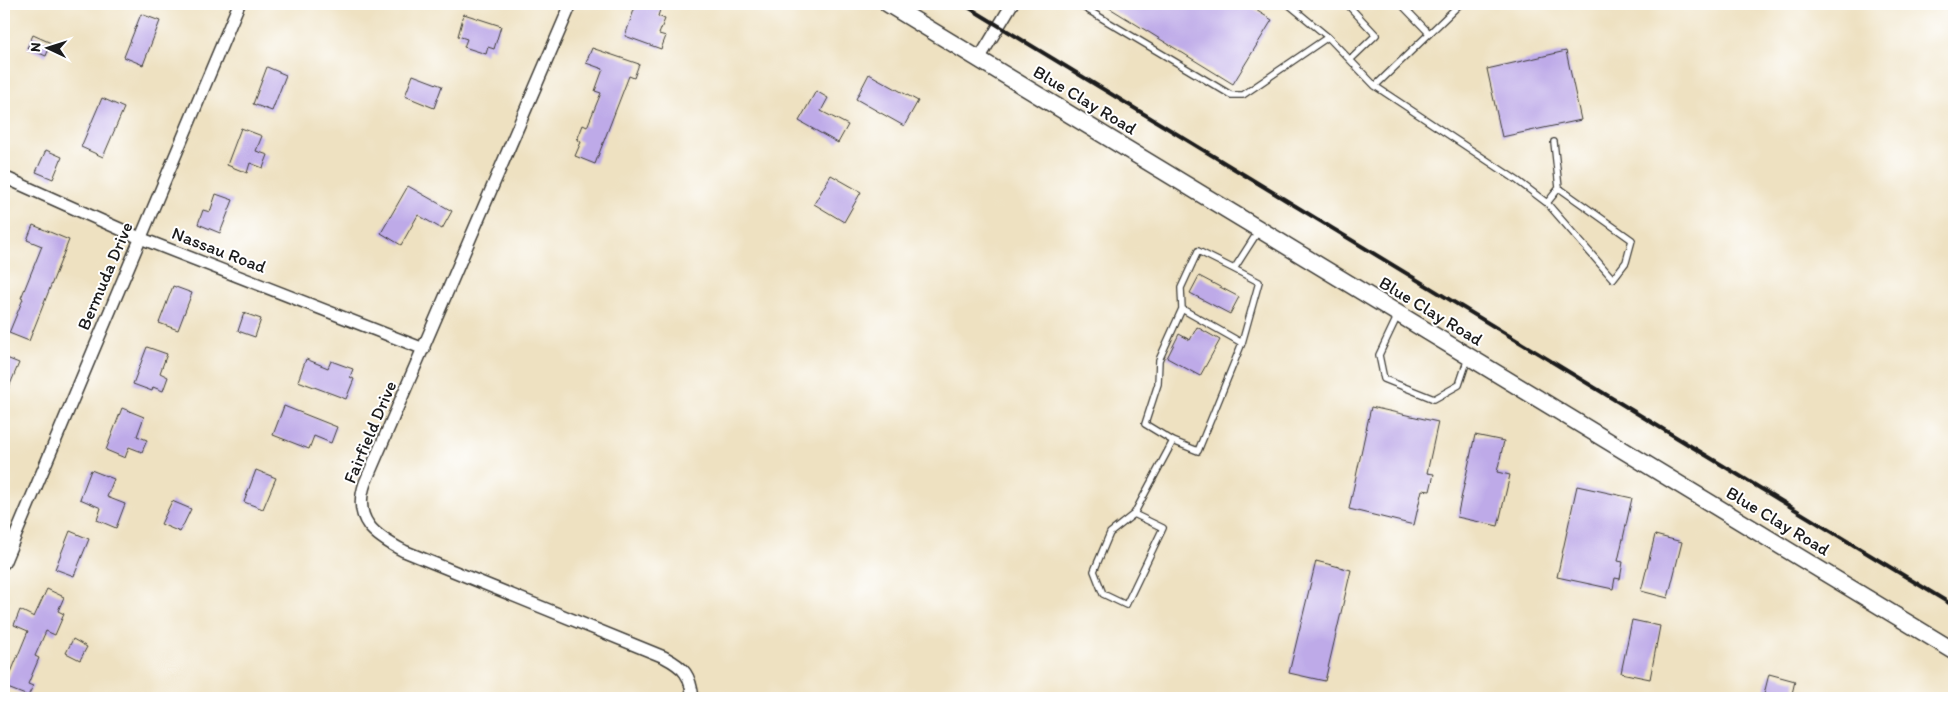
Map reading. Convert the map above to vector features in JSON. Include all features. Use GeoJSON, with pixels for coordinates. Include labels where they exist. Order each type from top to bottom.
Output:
{"type":"FeatureCollection","features":[{"type":"Feature","properties":{"kind":"street","name":"Bermuda Drive"},"geometry":{"type":"LineString","coordinates":[[4,562],[239,4]]}},
{"type":"Feature","properties":{"kind":"street","name":"Fairfield Drive"},"geometry":{"type":"LineString","coordinates":[[571,4],[363,491],[362,508],[368,525],[374,533],[404,551],[664,657],[688,675],[693,698]]}},
{"type":"Feature","properties":{"kind":"street","name":"Blue Clay Road"},"geometry":{"type":"LineString","coordinates":[[888,4],[1954,651]]}},
{"type":"Feature","properties":{"kind":"street"},"geometry":{"type":"LineString","coordinates":[[979,59],[1012,4]]}},
{"type":"Feature","properties":{"kind":"street","name":"Nassau Road"},"geometry":{"type":"LineString","coordinates":[[4,177],[140,238],[424,349]]}},
{"type":"Feature","properties":{"kind":"lane"},"geometry":{"type":"LineString","coordinates":[[1084,4],[1083,6],[1231,95],[1243,95],[1328,37]]}},
{"type":"Feature","properties":{"kind":"lane"},"geometry":{"type":"LineString","coordinates":[[1288,4],[1328,37],[1375,86],[1518,181],[1547,203],[1613,279],[1626,262],[1632,240],[1559,188]]}},
{"type":"Feature","properties":{"kind":"lane"},"geometry":{"type":"LineString","coordinates":[[1347,4],[1376,35],[1350,60]]}},
{"type":"Feature","properties":{"kind":"lane"},"geometry":{"type":"LineString","coordinates":[[1402,4],[1430,33]]}},
{"type":"Feature","properties":{"kind":"lane"},"geometry":{"type":"LineString","coordinates":[[1375,86],[1460,4]]}},
{"type":"Feature","properties":{"kind":"lane"},"geometry":{"type":"LineString","coordinates":[[1547,203],[1559,188],[1554,142]]}},
{"type":"Feature","properties":{"kind":"lane"},"geometry":{"type":"LineString","coordinates":[[1234,269],[1259,230]]}},
{"type":"Feature","properties":{"kind":"lane"},"geometry":{"type":"LineString","coordinates":[[1198,251],[1234,269],[1259,282],[1242,343],[1198,451],[1173,441],[1144,424],[1158,384],[1159,360],[1182,309],[1181,288],[1198,251]]}},
{"type":"Feature","properties":{"kind":"lane"},"geometry":{"type":"LineString","coordinates":[[1182,309],[1242,343]]}},
{"type":"Feature","properties":{"kind":"lane"},"geometry":{"type":"LineString","coordinates":[[1398,315],[1379,355],[1384,379],[1434,399],[1459,385],[1468,357]]}},
{"type":"Feature","properties":{"kind":"lane"},"geometry":{"type":"LineString","coordinates":[[1134,514],[1163,528],[1126,605],[1103,594],[1094,571],[1110,533],[1134,514],[1173,441]]}},
{"type":"Feature","properties":{"kind":"building"},"geometry":{"type":"Polygon","coordinates":[[[636,4],[662,4],[658,16],[665,19],[659,34],[666,36],[661,49],[625,36],[636,4]]]}},
{"type":"Feature","properties":{"kind":"building"},"geometry":{"type":"Polygon","coordinates":[[[1103,4],[1246,4],[1272,20],[1233,84],[1103,4]]]}},
{"type":"Feature","properties":{"kind":"building"},"geometry":{"type":"Polygon","coordinates":[[[141,14],[160,21],[143,65],[124,57],[141,14]]]}},
{"type":"Feature","properties":{"kind":"building"},"geometry":{"type":"Polygon","coordinates":[[[464,14],[501,26],[494,49],[488,47],[486,54],[464,47],[467,39],[458,36],[464,14]]]}},
{"type":"Feature","properties":{"kind":"building"},"geometry":{"type":"Polygon","coordinates":[[[33,35],[51,43],[46,56],[27,48],[33,35]]]}},
{"type":"Feature","properties":{"kind":"building"},"geometry":{"type":"Polygon","coordinates":[[[592,48],[639,64],[634,78],[629,76],[595,164],[575,156],[581,142],[577,140],[583,125],[587,127],[601,93],[595,91],[603,69],[586,63],[592,48]]]}},
{"type":"Feature","properties":{"kind":"building"},"geometry":{"type":"Polygon","coordinates":[[[1566,51],[1581,120],[1502,137],[1487,69],[1566,51]]]}},
{"type":"Feature","properties":{"kind":"building"},"geometry":{"type":"Polygon","coordinates":[[[267,67],[286,75],[272,111],[253,104],[267,67]]]}},
{"type":"Feature","properties":{"kind":"building"},"geometry":{"type":"Polygon","coordinates":[[[869,74],[918,101],[904,126],[856,99],[869,74]]]}},
{"type":"Feature","properties":{"kind":"building"},"geometry":{"type":"Polygon","coordinates":[[[413,75],[442,86],[434,108],[405,96],[413,75]]]}},
{"type":"Feature","properties":{"kind":"building"},"geometry":{"type":"Polygon","coordinates":[[[816,91],[828,98],[821,111],[848,125],[838,143],[799,121],[816,91]]]}},
{"type":"Feature","properties":{"kind":"building"},"geometry":{"type":"Polygon","coordinates":[[[102,98],[124,108],[103,157],[81,147],[102,98]]]}},
{"type":"Feature","properties":{"kind":"building"},"geometry":{"type":"Polygon","coordinates":[[[241,128],[262,136],[256,151],[268,155],[263,168],[250,163],[247,173],[227,165],[241,128]]]}},
{"type":"Feature","properties":{"kind":"building"},"geometry":{"type":"Polygon","coordinates":[[[46,150],[62,157],[53,179],[36,172],[46,150]]]}},
{"type":"Feature","properties":{"kind":"building"},"geometry":{"type":"Polygon","coordinates":[[[831,175],[861,192],[844,222],[814,204],[831,175]]]}},
{"type":"Feature","properties":{"kind":"building"},"geometry":{"type":"Polygon","coordinates":[[[408,186],[452,211],[442,229],[418,215],[401,245],[381,233],[408,186]]]}},
{"type":"Feature","properties":{"kind":"building"},"geometry":{"type":"Polygon","coordinates":[[[216,194],[233,200],[220,233],[198,224],[203,210],[210,212],[216,194]]]}},
{"type":"Feature","properties":{"kind":"building"},"geometry":{"type":"Polygon","coordinates":[[[33,225],[69,240],[29,341],[9,333],[42,246],[27,240],[33,225]]]}},
{"type":"Feature","properties":{"kind":"building"},"geometry":{"type":"Polygon","coordinates":[[[1199,276],[1239,297],[1230,314],[1190,293],[1199,276]]]}},
{"type":"Feature","properties":{"kind":"building"},"geometry":{"type":"Polygon","coordinates":[[[173,286],[192,293],[178,330],[159,323],[173,286]]]}},
{"type":"Feature","properties":{"kind":"building"},"geometry":{"type":"Polygon","coordinates":[[[244,313],[261,319],[255,337],[238,331],[244,313]]]}},
{"type":"Feature","properties":{"kind":"building"},"geometry":{"type":"Polygon","coordinates":[[[1197,327],[1220,340],[1200,376],[1167,358],[1179,334],[1190,340],[1197,327]]]}},
{"type":"Feature","properties":{"kind":"building"},"geometry":{"type":"Polygon","coordinates":[[[147,347],[167,354],[160,373],[168,377],[163,391],[153,387],[152,391],[133,384],[147,347]]]}},
{"type":"Feature","properties":{"kind":"building"},"geometry":{"type":"Polygon","coordinates":[[[4,357],[19,363],[4,399],[4,357]]]}},
{"type":"Feature","properties":{"kind":"building"},"geometry":{"type":"Polygon","coordinates":[[[306,359],[328,368],[331,361],[353,369],[350,377],[354,379],[346,399],[298,381],[306,359]]]}},
{"type":"Feature","properties":{"kind":"building"},"geometry":{"type":"Polygon","coordinates":[[[284,406],[337,427],[331,443],[314,436],[309,449],[273,435],[284,406]]]}},
{"type":"Feature","properties":{"kind":"building"},"geometry":{"type":"Polygon","coordinates":[[[1371,407],[1438,422],[1427,473],[1434,474],[1430,491],[1422,490],[1414,525],[1349,509],[1371,407]]]}},
{"type":"Feature","properties":{"kind":"building"},"geometry":{"type":"Polygon","coordinates":[[[122,408],[144,417],[137,436],[147,440],[142,452],[129,447],[125,458],[106,450],[122,408]]]}},
{"type":"Feature","properties":{"kind":"building"},"geometry":{"type":"Polygon","coordinates":[[[1475,435],[1504,441],[1497,472],[1510,475],[1498,526],[1457,517],[1475,435]]]}},
{"type":"Feature","properties":{"kind":"building"},"geometry":{"type":"Polygon","coordinates":[[[91,470],[114,479],[107,497],[125,504],[116,528],[97,520],[101,508],[80,499],[91,470]]]}},
{"type":"Feature","properties":{"kind":"building"},"geometry":{"type":"Polygon","coordinates":[[[256,470],[276,478],[263,509],[244,502],[256,470]]]}},
{"type":"Feature","properties":{"kind":"building"},"geometry":{"type":"Polygon","coordinates":[[[1577,486],[1632,498],[1618,561],[1623,562],[1620,579],[1615,578],[1613,589],[1557,577],[1577,486]]]}},
{"type":"Feature","properties":{"kind":"building"},"geometry":{"type":"Polygon","coordinates":[[[172,501],[191,509],[180,532],[161,524],[172,501]]]}},
{"type":"Feature","properties":{"kind":"building"},"geometry":{"type":"Polygon","coordinates":[[[70,531],[89,539],[74,576],[55,569],[70,531]]]}},
{"type":"Feature","properties":{"kind":"building"},"geometry":{"type":"Polygon","coordinates":[[[1655,535],[1682,542],[1668,598],[1641,591],[1655,535]]]}},
{"type":"Feature","properties":{"kind":"building"},"geometry":{"type":"Polygon","coordinates":[[[1316,561],[1351,570],[1325,681],[1289,673],[1316,561]]]}},
{"type":"Feature","properties":{"kind":"building"},"geometry":{"type":"Polygon","coordinates":[[[47,589],[64,597],[58,611],[64,614],[55,635],[46,631],[35,656],[39,658],[28,684],[33,686],[28,696],[5,687],[28,631],[14,625],[20,610],[34,617],[47,589]]]}},
{"type":"Feature","properties":{"kind":"building"},"geometry":{"type":"Polygon","coordinates":[[[1632,620],[1660,626],[1650,679],[1621,673],[1632,620]]]}},
{"type":"Feature","properties":{"kind":"building"},"geometry":{"type":"Polygon","coordinates":[[[73,639],[87,647],[80,660],[66,653],[73,639]]]}},
{"type":"Feature","properties":{"kind":"building"},"geometry":{"type":"Polygon","coordinates":[[[1769,674],[1795,681],[1791,698],[1763,698],[1769,674]]]}},
{"type":"Feature","properties":{"kind":"railway"},"geometry":{"type":"LineString","coordinates":[[963,4],[1954,606]]}}]}
